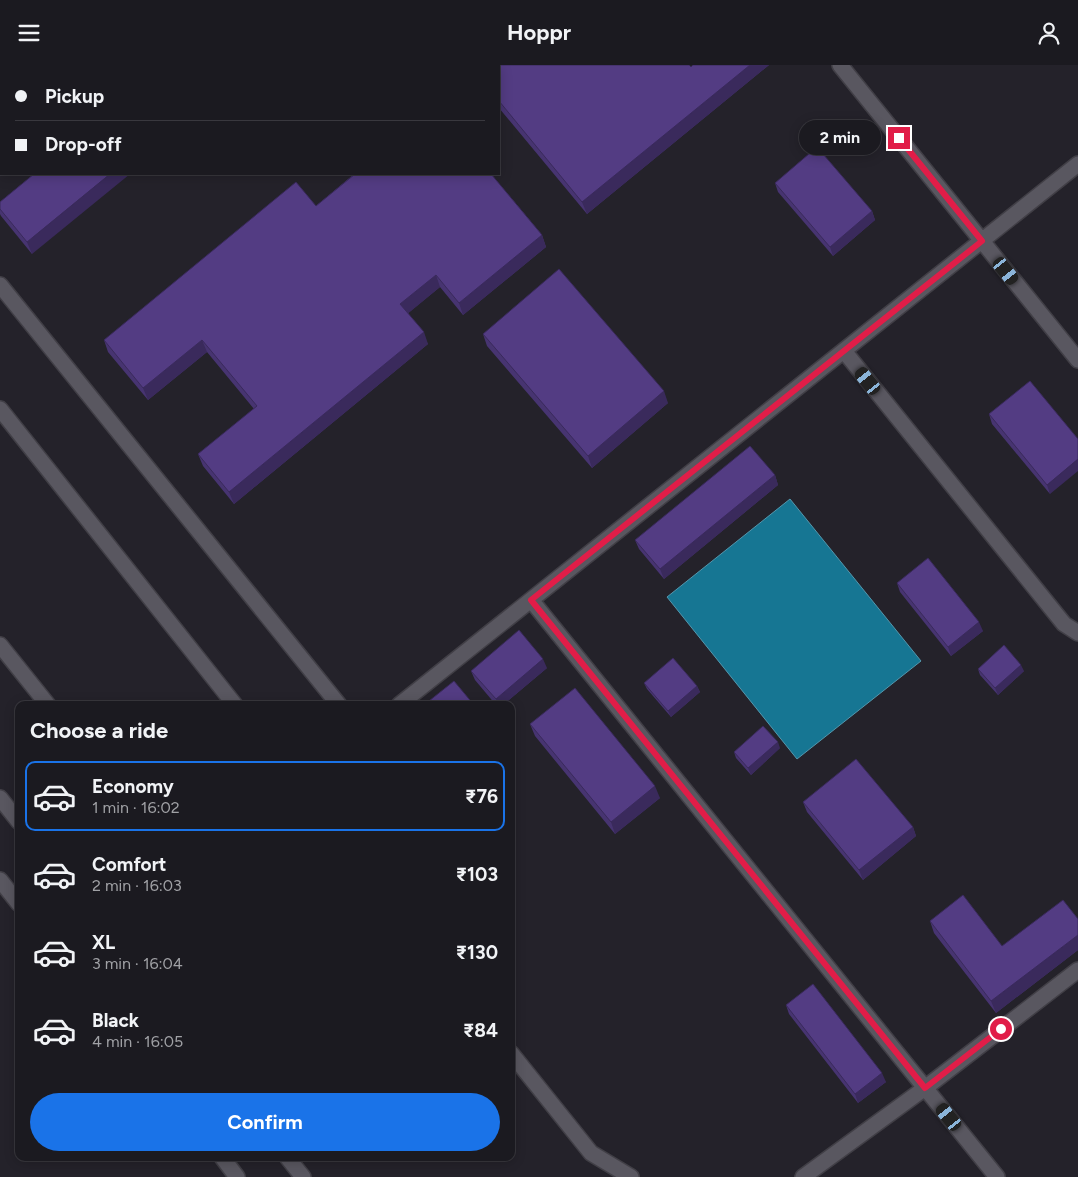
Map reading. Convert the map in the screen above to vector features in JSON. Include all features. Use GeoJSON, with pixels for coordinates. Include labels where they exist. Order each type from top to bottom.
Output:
{"type":"FeatureCollection","features":[{"type":"Feature","properties":{"kind":"street"},"geometry":{"type":"LineString","coordinates":[[840,65],[1078,360]]}},
{"type":"Feature","properties":{"kind":"street"},"geometry":{"type":"LineString","coordinates":[[404,701],[1078,164]]}},
{"type":"Feature","properties":{"kind":"street"},"geometry":{"type":"LineString","coordinates":[[0,285],[336,701]]}},
{"type":"Feature","properties":{"kind":"street"},"geometry":{"type":"LineString","coordinates":[[844,351],[1064,624],[1078,633]]}},
{"type":"Feature","properties":{"kind":"street"},"geometry":{"type":"LineString","coordinates":[[0,409],[232,701]]}},
{"type":"Feature","properties":{"kind":"street"},"geometry":{"type":"LineString","coordinates":[[531,600],[997,1177]]}},
{"type":"Feature","properties":{"kind":"street"},"geometry":{"type":"LineString","coordinates":[[0,645],[45,701]]}},
{"type":"Feature","properties":{"kind":"street"},"geometry":{"type":"LineString","coordinates":[[0,798],[15,817]]}},
{"type":"Feature","properties":{"kind":"street"},"geometry":{"type":"LineString","coordinates":[[0,880],[15,898]]}},
{"type":"Feature","properties":{"kind":"street"},"geometry":{"type":"LineString","coordinates":[[803,1177],[925,1088],[1078,970]]}},
{"type":"Feature","properties":{"kind":"street"},"geometry":{"type":"LineString","coordinates":[[515,1058],[590,1153],[631,1177]]}},
{"type":"Feature","properties":{"kind":"street"},"geometry":{"type":"LineString","coordinates":[[225,1161],[237,1177]]}},
{"type":"Feature","properties":{"kind":"street"},"geometry":{"type":"LineString","coordinates":[[290,1161],[303,1177]]}},
{"type":"Feature","properties":{"kind":"water"},"geometry":{"type":"Polygon","coordinates":[[[790,499],[921,661],[797,759],[667,597],[790,499]]]}},
{"type":"Feature","properties":{"kind":"building"},"geometry":{"type":"Polygon","coordinates":[[[500,65],[689,65],[691,67],[693,65],[750,65],[582,202],[500,102],[500,65]]]}},
{"type":"Feature","properties":{"kind":"building"},"geometry":{"type":"Polygon","coordinates":[[[817,147],[872,211],[830,247],[775,183],[817,147]]]}},
{"type":"Feature","properties":{"kind":"building"},"geometry":{"type":"Polygon","coordinates":[[[33,175],[109,175],[27,242],[0,209],[0,202],[33,175]]]}},
{"type":"Feature","properties":{"kind":"building"},"geometry":{"type":"Polygon","coordinates":[[[354,175],[492,175],[542,235],[459,303],[436,275],[400,304],[424,332],[229,492],[198,454],[257,406],[202,340],[143,388],[104,340],[296,182],[316,206],[354,175]]]}},
{"type":"Feature","properties":{"kind":"building"},"geometry":{"type":"Polygon","coordinates":[[[559,269],[664,391],[588,456],[483,334],[559,269]]]}},
{"type":"Feature","properties":{"kind":"building"},"geometry":{"type":"Polygon","coordinates":[[[1030,381],[1078,439],[1078,459],[1047,485],[989,414],[1030,381]]]}},
{"type":"Feature","properties":{"kind":"building"},"geometry":{"type":"Polygon","coordinates":[[[750,446],[775,475],[660,569],[635,540],[750,446]]]}},
{"type":"Feature","properties":{"kind":"building"},"geometry":{"type":"Polygon","coordinates":[[[928,558],[979,622],[948,647],[897,583],[928,558]]]}},
{"type":"Feature","properties":{"kind":"building"},"geometry":{"type":"Polygon","coordinates":[[[519,630],[543,659],[496,699],[471,671],[519,630]]]}},
{"type":"Feature","properties":{"kind":"building"},"geometry":{"type":"Polygon","coordinates":[[[1004,645],[1021,665],[995,688],[978,669],[1004,645]]]}},
{"type":"Feature","properties":{"kind":"building"},"geometry":{"type":"Polygon","coordinates":[[[673,658],[697,686],[668,711],[644,683],[673,658]]]}},
{"type":"Feature","properties":{"kind":"building"},"geometry":{"type":"Polygon","coordinates":[[[454,681],[471,701],[429,701],[454,681]]]}},
{"type":"Feature","properties":{"kind":"building"},"geometry":{"type":"Polygon","coordinates":[[[575,688],[655,786],[611,822],[530,724],[575,688]]]}},
{"type":"Feature","properties":{"kind":"building"},"geometry":{"type":"Polygon","coordinates":[[[763,726],[778,742],[748,768],[734,752],[763,726]]]}},
{"type":"Feature","properties":{"kind":"building"},"geometry":{"type":"Polygon","coordinates":[[[856,759],[913,827],[859,870],[803,802],[856,759]]]}},
{"type":"Feature","properties":{"kind":"building"},"geometry":{"type":"Polygon","coordinates":[[[963,895],[1002,946],[1063,900],[1078,919],[1078,935],[991,1001],[930,921],[963,895]]]}},
{"type":"Feature","properties":{"kind":"building"},"geometry":{"type":"Polygon","coordinates":[[[813,984],[882,1073],[855,1094],[786,1005],[813,984]]]}},
{"type":"Feature","properties":{"kind":"route"},"geometry":{"type":"LineString","coordinates":[[899,138],[982,241],[531,600],[925,1088],[1001,1029]]}}]}
